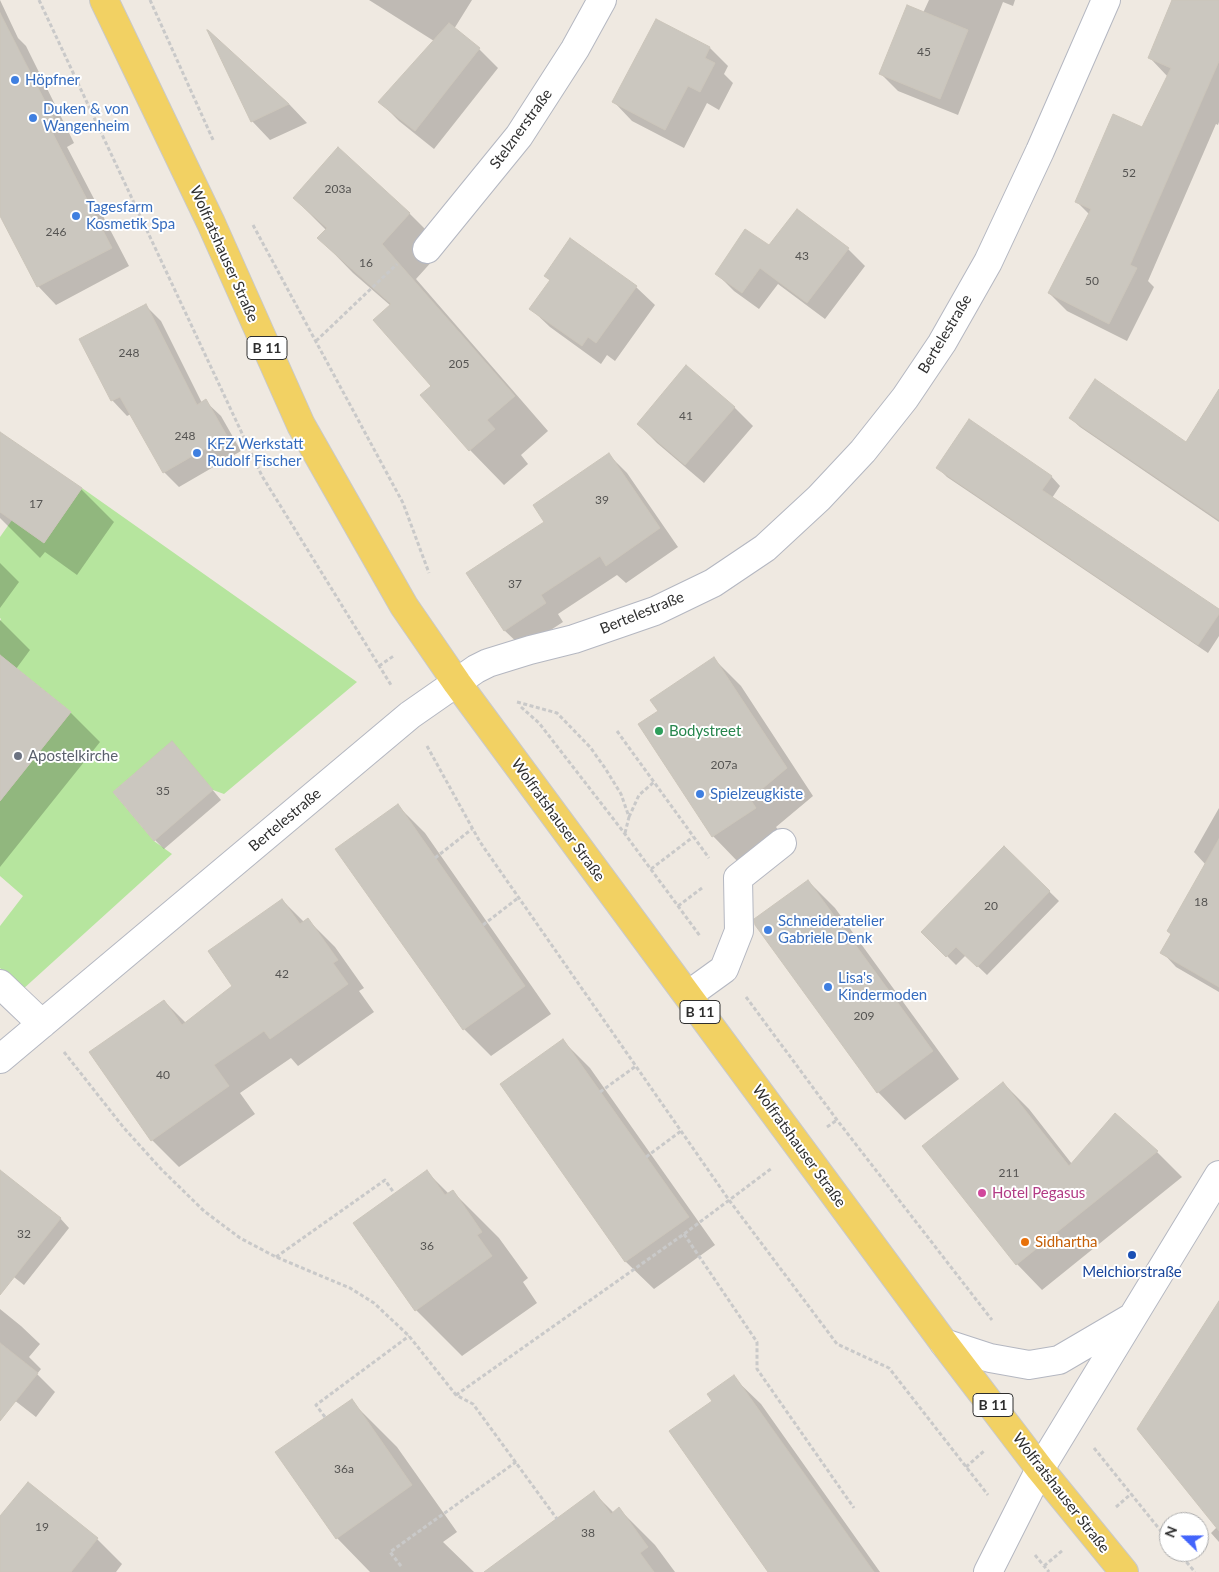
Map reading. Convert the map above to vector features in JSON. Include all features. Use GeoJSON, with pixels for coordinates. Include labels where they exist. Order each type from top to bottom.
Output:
{"type":"FeatureCollection","features":[{"type":"Feature","properties":{"kind":"main road","name":"Wolfratshauser Straße"},"geometry":{"type":"LineString","coordinates":[[104,0],[211,223],[301,425],[404,606],[456,682],[944,1343],[1040,1468],[1124,1572]]}},
{"type":"Feature","properties":{"kind":"street","name":"Stelznerstraße"},"geometry":{"type":"LineString","coordinates":[[427,249],[519,136],[576,49],[602,0]]}},
{"type":"Feature","properties":{"kind":"street","name":"Bertelestraße"},"geometry":{"type":"LineString","coordinates":[[0,1059],[410,715],[456,682],[488,663],[574,639],[655,611],[714,582],[765,548],[819,498],[863,451],[904,398],[951,327],[988,262],[1040,151],[1106,0]]}},
{"type":"Feature","properties":{"kind":"street"},"geometry":{"type":"LineString","coordinates":[[688,995],[724,969],[739,930],[738,878],[782,843]]}},
{"type":"Feature","properties":{"kind":"street"},"geometry":{"type":"LineString","coordinates":[[0,984],[42,1024]]}},
{"type":"Feature","properties":{"kind":"street"},"geometry":{"type":"LineString","coordinates":[[988,1572],[1040,1468],[1219,1174]]}},
{"type":"Feature","properties":{"kind":"street"},"geometry":{"type":"LineString","coordinates":[[944,1343],[990,1358],[1029,1365],[1059,1360],[1132,1317]]}},
{"type":"Feature","properties":{"kind":"path"},"geometry":{"type":"LineString","coordinates":[[39,0],[262,476],[410,715],[472,829],[729,1200],[837,1344],[889,1368],[1011,1524]]}},
{"type":"Feature","properties":{"kind":"path"},"geometry":{"type":"LineString","coordinates":[[150,0],[217,149]]}},
{"type":"Feature","properties":{"kind":"path"},"geometry":{"type":"LineString","coordinates":[[250,218],[403,503],[419,543]]}},
{"type":"Feature","properties":{"kind":"path"},"geometry":{"type":"LineString","coordinates":[[316,341],[406,256],[427,249]]}},
{"type":"Feature","properties":{"kind":"path"},"geometry":{"type":"LineString","coordinates":[[629,817],[621,794],[605,768],[590,747],[557,713],[515,702],[539,723],[625,834],[837,1120],[992,1321]]}},
{"type":"Feature","properties":{"kind":"path"},"geometry":{"type":"LineString","coordinates":[[617,731],[709,859]]}},
{"type":"Feature","properties":{"kind":"path"},"geometry":{"type":"LineString","coordinates":[[625,834],[629,817],[639,795],[654,782]]}},
{"type":"Feature","properties":{"kind":"path"},"geometry":{"type":"LineString","coordinates":[[435,858],[472,829]]}},
{"type":"Feature","properties":{"kind":"path"},"geometry":{"type":"LineString","coordinates":[[651,869],[693,837]]}},
{"type":"Feature","properties":{"kind":"path"},"geometry":{"type":"LineString","coordinates":[[678,906],[706,885]]}},
{"type":"Feature","properties":{"kind":"path"},"geometry":{"type":"LineString","coordinates":[[483,925],[518,898]]}},
{"type":"Feature","properties":{"kind":"path"},"geometry":{"type":"LineString","coordinates":[[42,1024],[124,1128],[167,1175],[204,1211],[240,1238],[276,1258],[350,1288],[374,1304],[409,1336],[456,1395],[473,1404],[557,1519]]}},
{"type":"Feature","properties":{"kind":"path"},"geometry":{"type":"LineString","coordinates":[[600,1092],[636,1066]]}},
{"type":"Feature","properties":{"kind":"path"},"geometry":{"type":"LineString","coordinates":[[456,1395],[684,1234],[837,1120]]}},
{"type":"Feature","properties":{"kind":"path"},"geometry":{"type":"LineString","coordinates":[[646,1157],[681,1132]]}},
{"type":"Feature","properties":{"kind":"path"},"geometry":{"type":"LineString","coordinates":[[276,1258],[384,1180],[394,1194]]}},
{"type":"Feature","properties":{"kind":"path"},"geometry":{"type":"LineString","coordinates":[[684,1234],[758,1342],[757,1369],[854,1508]]}},
{"type":"Feature","properties":{"kind":"path"},"geometry":{"type":"LineString","coordinates":[[325,1417],[316,1405],[409,1336]]}},
{"type":"Feature","properties":{"kind":"path"},"geometry":{"type":"LineString","coordinates":[[1070,1419],[1159,1529]]}},
{"type":"Feature","properties":{"kind":"path"},"geometry":{"type":"LineString","coordinates":[[401,1566],[390,1552],[516,1462]]}},
{"type":"Feature","properties":{"kind":"path"},"geometry":{"type":"LineString","coordinates":[[1186,1562],[1194,1572]]}},
{"type":"Feature","properties":{"kind":"path"},"geometry":{"type":"LineString","coordinates":[[1044,1566],[1049,1572]]}},
{"type":"Feature","properties":{"kind":"green space"},"geometry":{"type":"Polygon","coordinates":[[[82,488],[357,682],[224,794],[213,790],[172,742],[113,792],[154,841],[172,854],[22,990],[0,968],[0,926],[23,896],[0,876],[0,801],[71,712],[0,655],[0,537],[12,520],[44,543],[82,488]]]}},
{"type":"Feature","properties":{"kind":"building"},"geometry":{"type":"Polygon","coordinates":[[[1172,0],[1219,0],[1219,61],[1130,265],[1137,268],[1109,324],[1048,293],[1091,209],[1075,202],[1113,114],[1142,127],[1171,68],[1148,58],[1172,0]]]}},
{"type":"Feature","properties":{"kind":"building"},"geometry":{"type":"Polygon","coordinates":[[[907,5],[968,30],[940,99],[879,74],[907,5]]]}},
{"type":"Feature","properties":{"kind":"building"},"geometry":{"type":"Polygon","coordinates":[[[0,13],[57,125],[50,128],[112,248],[37,287],[0,216],[0,13]]]}},
{"type":"Feature","properties":{"kind":"building"},"geometry":{"type":"Polygon","coordinates":[[[656,19],[710,47],[705,58],[715,63],[700,92],[688,86],[665,130],[612,102],[656,19]]]}},
{"type":"Feature","properties":{"kind":"building"},"geometry":{"type":"Polygon","coordinates":[[[449,23],[480,48],[415,131],[378,102],[449,23]]]}},
{"type":"Feature","properties":{"kind":"building"},"geometry":{"type":"Polygon","coordinates":[[[208,30],[289,104],[251,122],[208,30]]]}},
{"type":"Feature","properties":{"kind":"building"},"geometry":{"type":"Polygon","coordinates":[[[338,147],[410,213],[382,244],[515,396],[487,420],[495,429],[469,451],[420,395],[431,386],[373,320],[391,304],[317,238],[327,228],[293,198],[338,147]]]}},
{"type":"Feature","properties":{"kind":"building"},"geometry":{"type":"Polygon","coordinates":[[[797,209],[849,248],[807,303],[760,268],[742,293],[715,274],[745,229],[769,245],[797,209]]]}},
{"type":"Feature","properties":{"kind":"building"},"geometry":{"type":"Polygon","coordinates":[[[570,238],[637,286],[596,343],[588,337],[582,346],[529,309],[550,280],[544,276],[570,238]]]}},
{"type":"Feature","properties":{"kind":"building"},"geometry":{"type":"Polygon","coordinates":[[[146,304],[197,405],[206,399],[227,436],[163,473],[120,397],[111,401],[79,339],[146,304]]]}},
{"type":"Feature","properties":{"kind":"building"},"geometry":{"type":"Polygon","coordinates":[[[686,365],[735,407],[685,465],[637,424],[686,365]]]}},
{"type":"Feature","properties":{"kind":"building"},"geometry":{"type":"Polygon","coordinates":[[[1095,379],[1186,442],[1219,389],[1219,520],[1069,418],[1095,379]]]}},
{"type":"Feature","properties":{"kind":"building"},"geometry":{"type":"Polygon","coordinates":[[[969,419],[1052,476],[1042,490],[1219,609],[1219,614],[1198,645],[936,468],[969,419]]]}},
{"type":"Feature","properties":{"kind":"building"},"geometry":{"type":"Polygon","coordinates":[[[0,432],[82,488],[44,543],[0,512],[0,432]]]}},
{"type":"Feature","properties":{"kind":"building"},"geometry":{"type":"Polygon","coordinates":[[[609,453],[660,528],[606,566],[600,556],[541,595],[546,603],[504,631],[466,573],[544,522],[533,505],[609,453]]]}},
{"type":"Feature","properties":{"kind":"building","name":"Apostelkirche"},"geometry":{"type":"Polygon","coordinates":[[[0,655],[71,712],[0,801],[0,655]]]}},
{"type":"Feature","properties":{"kind":"building"},"geometry":{"type":"Polygon","coordinates":[[[714,657],[787,768],[750,799],[756,808],[712,837],[638,724],[658,711],[650,700],[714,657]]]}},
{"type":"Feature","properties":{"kind":"building"},"geometry":{"type":"Polygon","coordinates":[[[172,741],[213,790],[154,841],[113,792],[172,741]]]}},
{"type":"Feature","properties":{"kind":"building"},"geometry":{"type":"Polygon","coordinates":[[[398,804],[525,986],[463,1030],[335,849],[398,804]]]}},
{"type":"Feature","properties":{"kind":"building"},"geometry":{"type":"Polygon","coordinates":[[[1219,839],[1219,987],[1160,953],[1171,934],[1167,931],[1219,839]]]}},
{"type":"Feature","properties":{"kind":"building"},"geometry":{"type":"Polygon","coordinates":[[[1004,846],[1050,891],[977,967],[956,947],[946,957],[921,932],[1004,846]]]}},
{"type":"Feature","properties":{"kind":"building"},"geometry":{"type":"Polygon","coordinates":[[[808,880],[933,1051],[877,1093],[755,925],[754,919],[808,880]]]}},
{"type":"Feature","properties":{"kind":"building"},"geometry":{"type":"Polygon","coordinates":[[[282,899],[300,924],[308,918],[338,960],[333,963],[348,984],[270,1039],[264,1031],[214,1065],[229,1086],[151,1141],[89,1052],[164,1000],[182,1025],[232,986],[208,951],[282,899]]]}},
{"type":"Feature","properties":{"kind":"building"},"geometry":{"type":"Polygon","coordinates":[[[563,1039],[689,1217],[625,1262],[500,1084],[563,1039]]]}},
{"type":"Feature","properties":{"kind":"building"},"geometry":{"type":"Polygon","coordinates":[[[1003,1082],[1069,1166],[1115,1113],[1158,1151],[1016,1265],[922,1146],[1003,1082]]]}},
{"type":"Feature","properties":{"kind":"building"},"geometry":{"type":"Polygon","coordinates":[[[0,1170],[61,1218],[0,1295],[0,1170]]]}},
{"type":"Feature","properties":{"kind":"building"},"geometry":{"type":"Polygon","coordinates":[[[427,1170],[445,1195],[453,1190],[482,1232],[477,1235],[492,1256],[415,1311],[353,1223],[427,1170]]]}},
{"type":"Feature","properties":{"kind":"building"},"geometry":{"type":"Polygon","coordinates":[[[1219,1301],[1219,1531],[1209,1519],[1209,1512],[1204,1512],[1137,1429],[1219,1301]]]}},
{"type":"Feature","properties":{"kind":"building"},"geometry":{"type":"Polygon","coordinates":[[[0,1343],[38,1373],[0,1421],[0,1343]]]}},
{"type":"Feature","properties":{"kind":"building"},"geometry":{"type":"Polygon","coordinates":[[[734,1375],[874,1572],[768,1572],[669,1431],[712,1401],[707,1394],[734,1375]]]}},
{"type":"Feature","properties":{"kind":"building"},"geometry":{"type":"Polygon","coordinates":[[[352,1399],[412,1485],[336,1539],[275,1452],[352,1399]]]}},
{"type":"Feature","properties":{"kind":"building"},"geometry":{"type":"Polygon","coordinates":[[[28,1482],[98,1538],[71,1572],[0,1572],[0,1516],[28,1482]]]}},
{"type":"Feature","properties":{"kind":"building"},"geometry":{"type":"Polygon","coordinates":[[[594,1491],[611,1514],[619,1507],[648,1547],[640,1553],[654,1572],[484,1572],[594,1491]]]}},
{"type":"Feature","properties":{"kind":"place","name":"Höpfner"},"geometry":{"type":"Point","coordinates":[15,80]}},
{"type":"Feature","properties":{"kind":"place","name":"Duken & von Wangenheim"},"geometry":{"type":"Point","coordinates":[33,118]}},
{"type":"Feature","properties":{"kind":"place","name":"Tagesfarm Kosmetik Spa"},"geometry":{"type":"Point","coordinates":[76,216]}},
{"type":"Feature","properties":{"kind":"place","name":"KFZ Werkstatt Rudolf Fischer"},"geometry":{"type":"Point","coordinates":[197,453]}},
{"type":"Feature","properties":{"kind":"place","name":"Bodystreet"},"geometry":{"type":"Point","coordinates":[659,731]}},
{"type":"Feature","properties":{"kind":"place","name":"Apostelkirche"},"geometry":{"type":"Point","coordinates":[18,756]}},
{"type":"Feature","properties":{"kind":"place","name":"Spielzeugkiste"},"geometry":{"type":"Point","coordinates":[700,794]}},
{"type":"Feature","properties":{"kind":"place","name":"Schneideratelier Gabriele Denk"},"geometry":{"type":"Point","coordinates":[768,930]}},
{"type":"Feature","properties":{"kind":"place","name":"Lisa's Kindermoden"},"geometry":{"type":"Point","coordinates":[828,987]}},
{"type":"Feature","properties":{"kind":"place","name":"Hotel Pegasus"},"geometry":{"type":"Point","coordinates":[982,1193]}},
{"type":"Feature","properties":{"kind":"place","name":"Sidhartha"},"geometry":{"type":"Point","coordinates":[1025,1242]}},
{"type":"Feature","properties":{"kind":"place","name":"Melchiorstraße"},"geometry":{"type":"Point","coordinates":[1132,1255]}}]}
